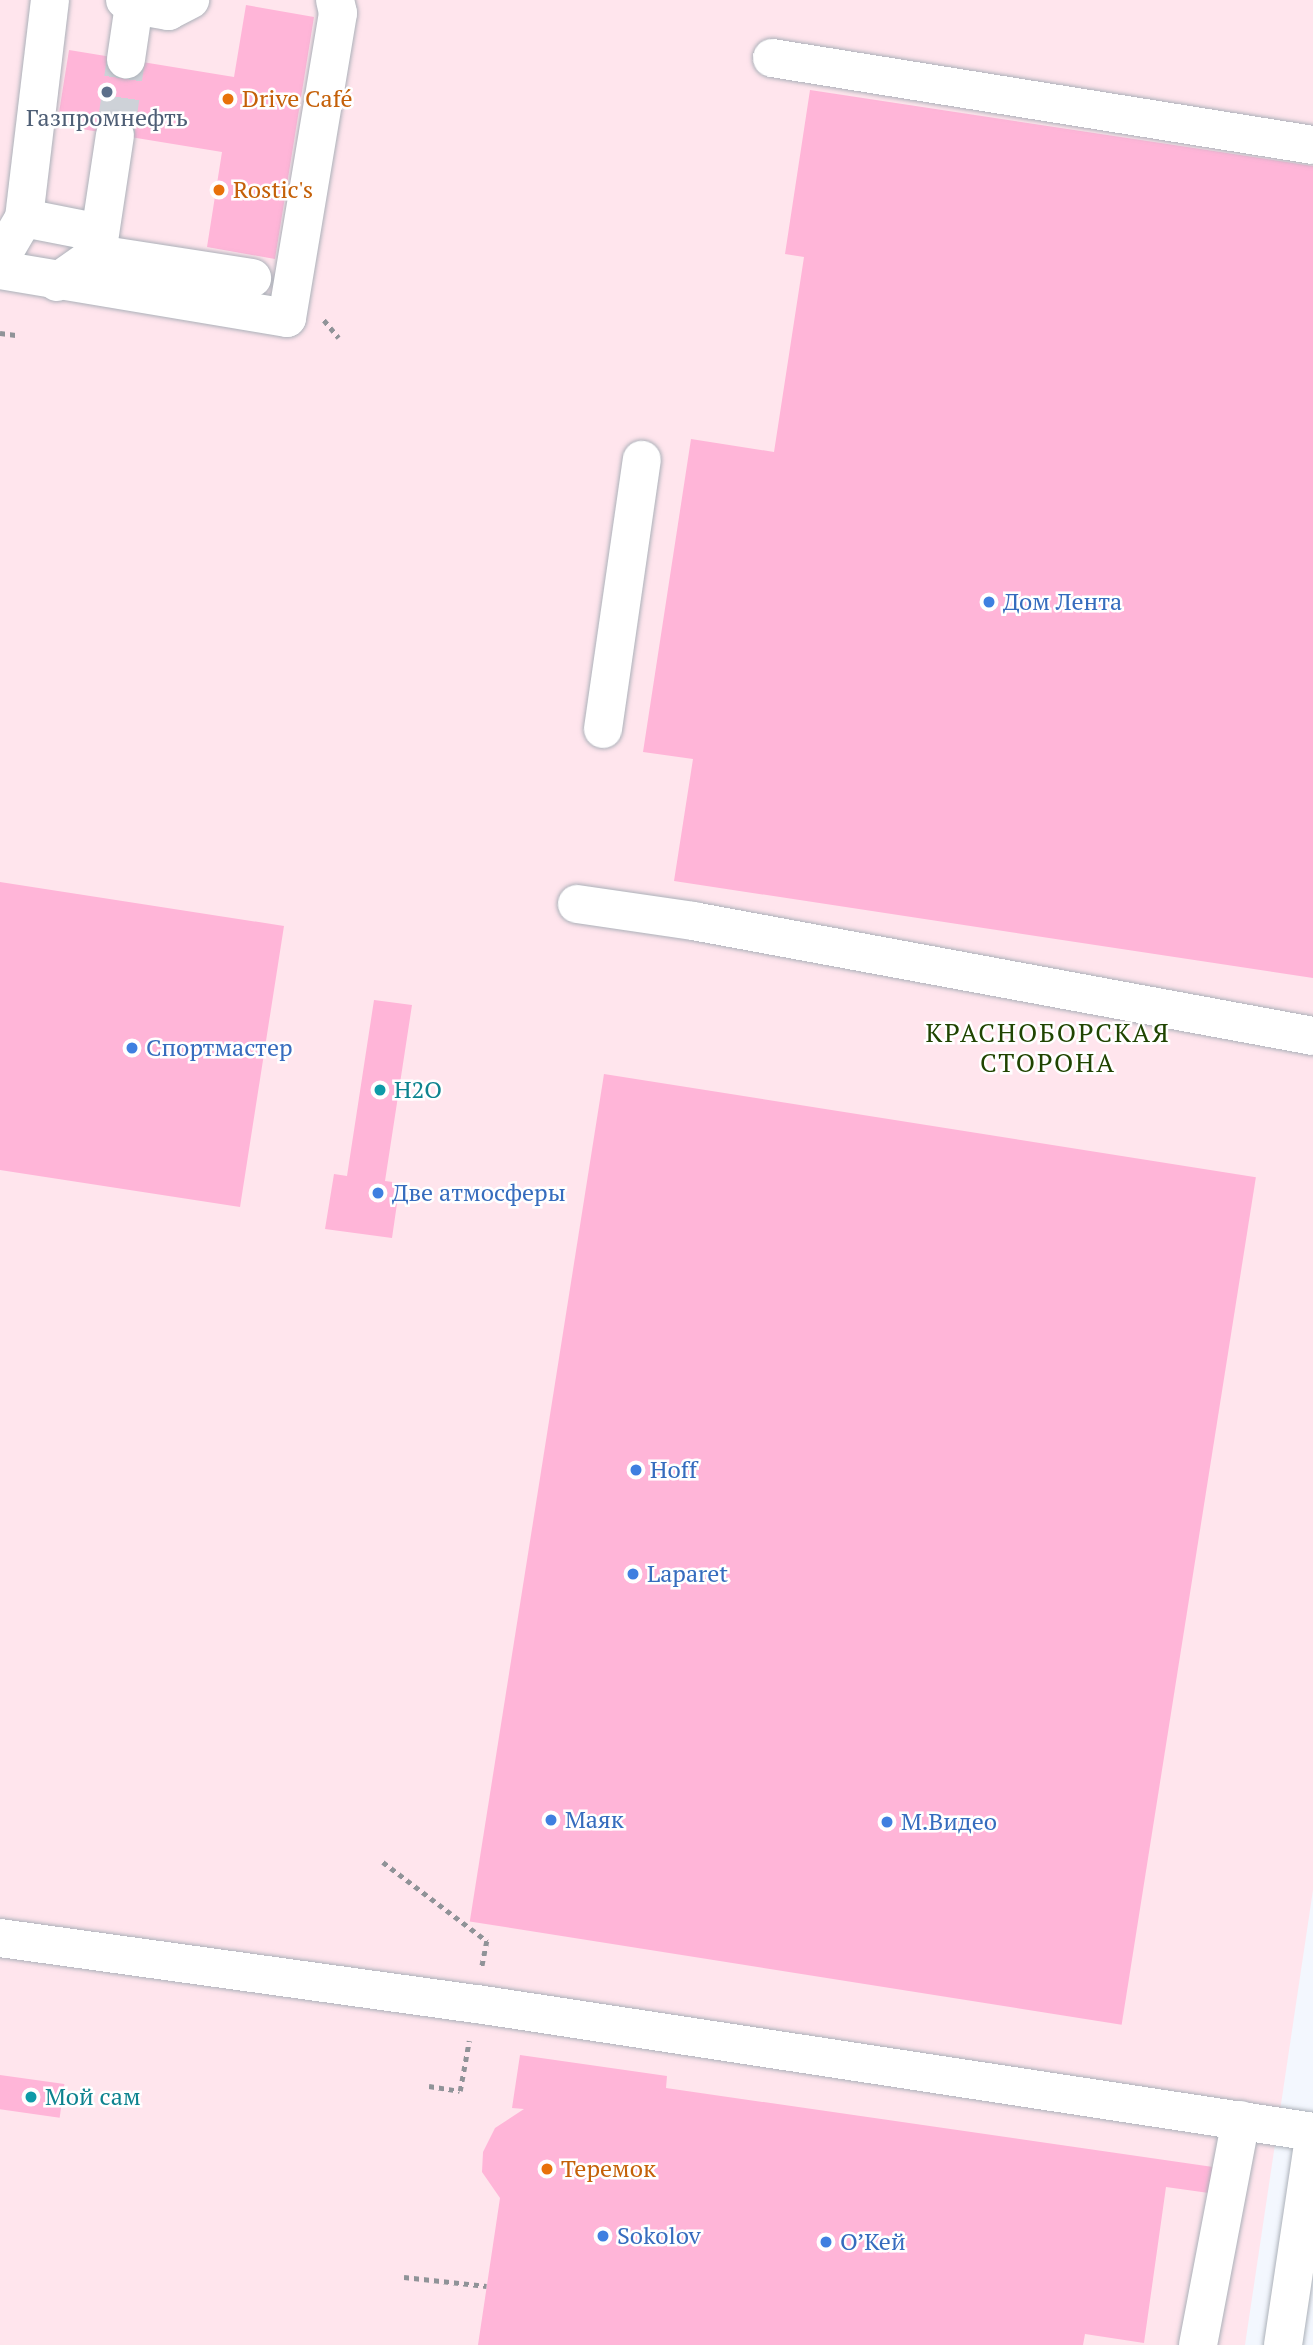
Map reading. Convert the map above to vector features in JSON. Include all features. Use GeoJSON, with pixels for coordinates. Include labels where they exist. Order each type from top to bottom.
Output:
{"type":"FeatureCollection","features":[{"type":"Feature","properties":{"kind":"street"},"geometry":{"type":"LineString","coordinates":[[0,258],[24,218],[50,0]]}},
{"type":"Feature","properties":{"kind":"street"},"geometry":{"type":"LineString","coordinates":[[126,59],[130,2],[168,11],[190,0]]}},
{"type":"Feature","properties":{"kind":"street"},"geometry":{"type":"LineString","coordinates":[[0,270],[57,282],[287,318],[338,13],[335,0]]}},
{"type":"Feature","properties":{"kind":"street"},"geometry":{"type":"LineString","coordinates":[[772,58],[1313,145]]}},
{"type":"Feature","properties":{"kind":"street"},"geometry":{"type":"LineString","coordinates":[[57,282],[98,244],[115,135]]}},
{"type":"Feature","properties":{"kind":"street"},"geometry":{"type":"LineString","coordinates":[[24,218],[98,244],[252,278]]}},
{"type":"Feature","properties":{"kind":"street"},"geometry":{"type":"LineString","coordinates":[[603,729],[642,460]]}},
{"type":"Feature","properties":{"kind":"street"},"geometry":{"type":"LineString","coordinates":[[577,904],[693,920],[1313,1036]]}},
{"type":"Feature","properties":{"kind":"street"},"geometry":{"type":"LineString","coordinates":[[0,1938],[477,2004],[1313,2132]]}},
{"type":"Feature","properties":{"kind":"street"},"geometry":{"type":"LineString","coordinates":[[1198,2345],[1241,2120]]}},
{"type":"Feature","properties":{"kind":"street"},"geometry":{"type":"LineString","coordinates":[[1283,2345],[1313,2144]]}},
{"type":"Feature","properties":{"kind":"path"},"geometry":{"type":"LineString","coordinates":[[0,332],[16,335]]}},
{"type":"Feature","properties":{"kind":"path"},"geometry":{"type":"LineString","coordinates":[[383,1862],[487,1941],[460,2091],[429,2087]]}},
{"type":"Feature","properties":{"kind":"path"},"geometry":{"type":"LineString","coordinates":[[404,2277],[487,2287]]}},
{"type":"Feature","properties":{"kind":"shaded area"},"geometry":{"type":"Polygon","coordinates":[[[0,0],[1313,0],[1313,1890],[1245,2345],[0,2345],[0,0]]]}},
{"type":"Feature","properties":{"kind":"building"},"geometry":{"type":"Polygon","coordinates":[[[246,5],[314,17],[275,259],[207,247],[222,152],[57,125],[69,50],[234,77],[246,5]]]}},
{"type":"Feature","properties":{"kind":"building","name":"Дом Лента"},"geometry":{"type":"Polygon","coordinates":[[[810,90],[1313,166],[1313,978],[674,881],[693,759],[643,752],[691,439],[774,452],[804,257],[785,254],[810,90]]]}},
{"type":"Feature","properties":{"kind":"building","name":"Спортмастер"},"geometry":{"type":"Polygon","coordinates":[[[0,882],[284,926],[240,1207],[0,1170],[0,882]]]}},
{"type":"Feature","properties":{"kind":"building","name":"H2O"},"geometry":{"type":"Polygon","coordinates":[[[374,1000],[412,1005],[385,1181],[400,1183],[392,1238],[325,1229],[334,1174],[347,1176],[374,1000]]]}},
{"type":"Feature","properties":{"kind":"building"},"geometry":{"type":"Polygon","coordinates":[[[604,1074],[1256,1177],[1122,2025],[470,1921],[604,1074]]]}},
{"type":"Feature","properties":{"kind":"building","name":"О’Кей"},"geometry":{"type":"Polygon","coordinates":[[[520,2055],[667,2076],[666,2088],[1220,2168],[1216,2194],[1166,2187],[1144,2343],[1085,2334],[1083,2345],[478,2345],[500,2198],[482,2172],[483,2152],[495,2128],[524,2109],[512,2108],[520,2055]]]}},
{"type":"Feature","properties":{"kind":"building","name":"Мой сам"},"geometry":{"type":"Polygon","coordinates":[[[0,2075],[64,2084],[60,2118],[0,2109],[0,2075]]]}},
{"type":"Feature","properties":{"kind":"tunnel"},"geometry":{"type":"LineString","coordinates":[[115,135],[126,59]]}},
{"type":"Feature","properties":{"kind":"place","name":"Газпромнефть"},"geometry":{"type":"Point","coordinates":[107,92]}},
{"type":"Feature","properties":{"kind":"place","name":"Drive Café"},"geometry":{"type":"Point","coordinates":[228,99]}},
{"type":"Feature","properties":{"kind":"place","name":"Rostic's"},"geometry":{"type":"Point","coordinates":[219,190]}},
{"type":"Feature","properties":{"kind":"place","name":"Дом Лента"},"geometry":{"type":"Point","coordinates":[989,602]}},
{"type":"Feature","properties":{"kind":"place","name":"Спортмастер"},"geometry":{"type":"Point","coordinates":[132,1048]}},
{"type":"Feature","properties":{"kind":"place","name":"H2O"},"geometry":{"type":"Point","coordinates":[380,1090]}},
{"type":"Feature","properties":{"kind":"place","name":"Две атмосферы"},"geometry":{"type":"Point","coordinates":[378,1193]}},
{"type":"Feature","properties":{"kind":"place","name":"Hoff"},"geometry":{"type":"Point","coordinates":[636,1470]}},
{"type":"Feature","properties":{"kind":"place","name":"Laparet"},"geometry":{"type":"Point","coordinates":[633,1574]}},
{"type":"Feature","properties":{"kind":"place","name":"Маяк"},"geometry":{"type":"Point","coordinates":[551,1820]}},
{"type":"Feature","properties":{"kind":"place","name":"М.Видео"},"geometry":{"type":"Point","coordinates":[887,1822]}},
{"type":"Feature","properties":{"kind":"place","name":"Мой сам"},"geometry":{"type":"Point","coordinates":[31,2097]}},
{"type":"Feature","properties":{"kind":"place","name":"Теремок"},"geometry":{"type":"Point","coordinates":[547,2169]}},
{"type":"Feature","properties":{"kind":"place","name":"Sokolov"},"geometry":{"type":"Point","coordinates":[603,2236]}},
{"type":"Feature","properties":{"kind":"place","name":"О’Кей"},"geometry":{"type":"Point","coordinates":[826,2242]}},
{"type":"Feature","properties":{"kind":"district","name":"КРАСНОБОРСКАЯ СТОРОНА"},"geometry":{"type":"Point","coordinates":[1048,1048]}}]}
